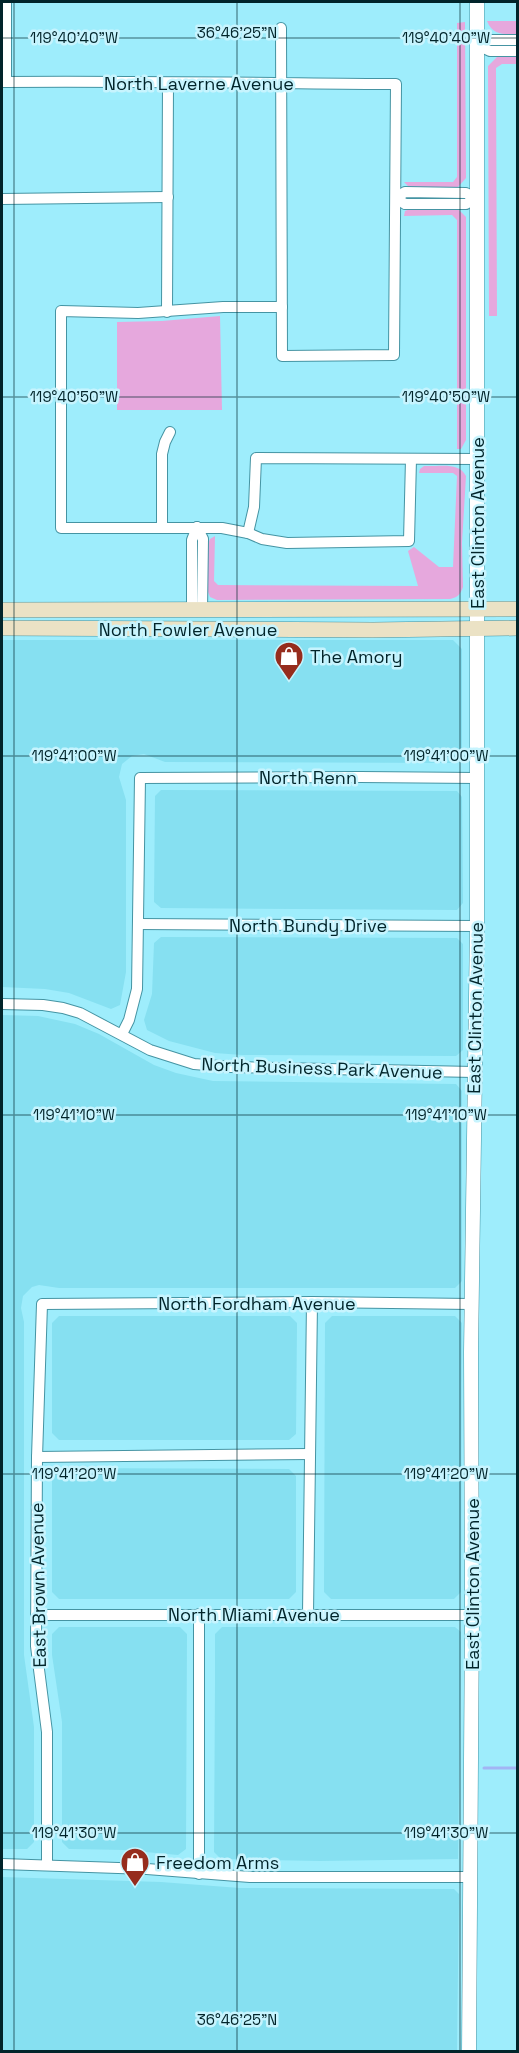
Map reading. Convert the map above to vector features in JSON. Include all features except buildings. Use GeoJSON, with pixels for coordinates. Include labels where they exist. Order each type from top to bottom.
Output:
{"type":"FeatureCollection","features":[{"type":"Feature","properties":{"kind":"main road","name":"North Fowler Avenue"},"geometry":{"type":"LineString","coordinates":[[2,610],[518,609]]}},
{"type":"Feature","properties":{"kind":"main road"},"geometry":{"type":"LineString","coordinates":[[110,628],[123,620],[190,619],[195,618],[197,611]]}},
{"type":"Feature","properties":{"kind":"main road","name":"North Fowler Avenue"},"geometry":{"type":"LineString","coordinates":[[2,628],[518,627]]}},
{"type":"Feature","properties":{"kind":"street"},"geometry":{"type":"LineString","coordinates":[[4,82],[6,2]]}},
{"type":"Feature","properties":{"kind":"street","name":"East Clinton Avenue"},"geometry":{"type":"LineString","coordinates":[[469,2052],[472,1616],[471,1304],[477,926],[477,2]]}},
{"type":"Feature","properties":{"kind":"street"},"geometry":{"type":"LineString","coordinates":[[281,28],[282,356],[394,355],[396,198]]}},
{"type":"Feature","properties":{"kind":"street"},"geometry":{"type":"LineString","coordinates":[[477,45],[489,39],[518,40]]}},
{"type":"Feature","properties":{"kind":"street"},"geometry":{"type":"LineString","coordinates":[[477,45],[490,51],[518,51]]}},
{"type":"Feature","properties":{"kind":"street","name":"North Laverne Avenue"},"geometry":{"type":"LineString","coordinates":[[4,82],[396,84],[396,198]]}},
{"type":"Feature","properties":{"kind":"street"},"geometry":{"type":"LineString","coordinates":[[167,312],[168,82]]}},
{"type":"Feature","properties":{"kind":"street"},"geometry":{"type":"LineString","coordinates":[[2,199],[168,197]]}},
{"type":"Feature","properties":{"kind":"street"},"geometry":{"type":"LineString","coordinates":[[396,198],[405,204],[466,204],[476,198]]}},
{"type":"Feature","properties":{"kind":"street"},"geometry":{"type":"LineString","coordinates":[[282,307],[223,307],[167,312],[61,311],[61,528],[222,528],[287,543],[409,541],[411,459]]}},
{"type":"Feature","properties":{"kind":"street"},"geometry":{"type":"LineString","coordinates":[[162,528],[162,454],[170,432]]}},
{"type":"Feature","properties":{"kind":"street"},"geometry":{"type":"LineString","coordinates":[[248,533],[254,507],[256,458],[478,459]]}},
{"type":"Feature","properties":{"kind":"street"},"geometry":{"type":"LineString","coordinates":[[197,527],[203,539],[197,611]]}},
{"type":"Feature","properties":{"kind":"street","name":"North Renn"},"geometry":{"type":"LineString","coordinates":[[138,924],[140,778],[477,778]]}},
{"type":"Feature","properties":{"kind":"street"},"geometry":{"type":"LineString","coordinates":[[122,1035],[129,1020],[137,989],[138,924]]}},
{"type":"Feature","properties":{"kind":"street","name":"North Bundy Drive"},"geometry":{"type":"LineString","coordinates":[[138,924],[477,926]]}},
{"type":"Feature","properties":{"kind":"street","name":"North Business Park Avenue"},"geometry":{"type":"LineString","coordinates":[[2,1004],[43,1005],[80,1013],[150,1050],[194,1064],[231,1067],[474,1072]]}},
{"type":"Feature","properties":{"kind":"street"},"geometry":{"type":"LineString","coordinates":[[308,1614],[312,1302]]}},
{"type":"Feature","properties":{"kind":"street","name":"North Fordham Avenue"},"geometry":{"type":"LineString","coordinates":[[42,1304],[312,1302],[471,1304]]}},
{"type":"Feature","properties":{"kind":"street","name":"East Brown Avenue"},"geometry":{"type":"LineString","coordinates":[[42,1304],[37,1456],[36,1615],[38,1673],[47,1732],[47,1865]]}},
{"type":"Feature","properties":{"kind":"street"},"geometry":{"type":"LineString","coordinates":[[37,1456],[310,1454]]}},
{"type":"Feature","properties":{"kind":"street"},"geometry":{"type":"LineString","coordinates":[[199,1614],[199,1874]]}},
{"type":"Feature","properties":{"kind":"street","name":"North Miami Avenue"},"geometry":{"type":"LineString","coordinates":[[36,1615],[472,1616]]}},
{"type":"Feature","properties":{"kind":"street"},"geometry":{"type":"LineString","coordinates":[[2,1864],[147,1869],[250,1877],[471,1877]]}},
{"type":"Feature","properties":{"kind":"shaded area"},"geometry":{"type":"Polygon","coordinates":[[[487,21],[517,21],[517,34],[496,32],[487,21]]]}},
{"type":"Feature","properties":{"kind":"shaded area"},"geometry":{"type":"Polygon","coordinates":[[[465,22],[466,178],[458,187],[409,187],[404,182],[453,182],[457,177],[457,23],[465,22]]]}},
{"type":"Feature","properties":{"kind":"shaded area"},"geometry":{"type":"Polygon","coordinates":[[[497,57],[517,57],[518,64],[502,64],[496,68],[497,316],[489,316],[488,66],[497,57]]]}},
{"type":"Feature","properties":{"kind":"shaded area"},"geometry":{"type":"Polygon","coordinates":[[[410,209],[458,209],[466,217],[466,440],[461,449],[457,449],[457,220],[452,215],[404,216],[405,211],[410,209]]]}},
{"type":"Feature","properties":{"kind":"shaded area"},"geometry":{"type":"Polygon","coordinates":[[[220,316],[222,410],[117,410],[117,322],[220,316]]]}},
{"type":"Feature","properties":{"kind":"shaded area"},"geometry":{"type":"Polygon","coordinates":[[[424,466],[458,468],[466,476],[462,543],[463,587],[457,596],[450,599],[217,600],[210,597],[208,592],[208,544],[215,536],[214,581],[218,585],[418,586],[408,551],[414,547],[439,567],[453,567],[457,476],[453,473],[419,473],[424,466]]]}},
{"type":"Feature","properties":{"kind":"shaded area"},"geometry":{"type":"Polygon","coordinates":[[[2,640],[453,640],[462,649],[462,758],[457,763],[165,762],[144,754],[132,756],[122,764],[119,777],[126,800],[126,972],[120,1005],[111,1009],[69,993],[45,989],[2,987],[2,640]]]}},
{"type":"Feature","properties":{"kind":"shaded area"},"geometry":{"type":"Polygon","coordinates":[[[161,790],[457,791],[462,797],[463,903],[457,910],[161,908],[154,902],[155,796],[161,790]]]}},
{"type":"Feature","properties":{"kind":"shaded area"},"geometry":{"type":"Polygon","coordinates":[[[161,937],[457,938],[463,944],[463,1050],[456,1056],[242,1055],[215,1053],[169,1041],[147,1030],[144,1020],[152,994],[154,943],[161,937]]]}},
{"type":"Feature","properties":{"kind":"shaded area"},"geometry":{"type":"Polygon","coordinates":[[[2,1015],[38,1016],[75,1024],[99,1034],[154,1065],[176,1073],[213,1081],[456,1084],[462,1091],[462,1281],[455,1288],[59,1288],[39,1285],[32,1287],[23,1296],[21,1308],[24,1322],[24,1655],[34,1727],[34,1842],[27,1849],[2,1849],[2,1015]]]}},
{"type":"Feature","properties":{"kind":"shaded area"},"geometry":{"type":"Polygon","coordinates":[[[59,1316],[290,1316],[297,1323],[296,1434],[289,1440],[59,1440],[52,1433],[52,1323],[59,1316]]]}},
{"type":"Feature","properties":{"kind":"shaded area"},"geometry":{"type":"Polygon","coordinates":[[[332,1316],[455,1316],[462,1323],[461,1592],[454,1599],[331,1599],[324,1592],[325,1323],[332,1316]]]}},
{"type":"Feature","properties":{"kind":"shaded area"},"geometry":{"type":"Polygon","coordinates":[[[52,1468],[289,1469],[296,1476],[296,1592],[289,1599],[59,1599],[52,1592],[52,1468]]]}},
{"type":"Feature","properties":{"kind":"shaded area"},"geometry":{"type":"Polygon","coordinates":[[[59,1627],[180,1627],[187,1634],[186,1849],[178,1855],[124,1850],[69,1849],[62,1842],[62,1722],[52,1655],[52,1634],[59,1627]]]}},
{"type":"Feature","properties":{"kind":"shaded area"},"geometry":{"type":"Polygon","coordinates":[[[222,1627],[455,1627],[461,1632],[458,1859],[320,1861],[221,1859],[214,1852],[215,1634],[222,1627]]]}},
{"type":"Feature","properties":{"kind":"shaded area"},"geometry":{"type":"Polygon","coordinates":[[[2,1877],[161,1882],[240,1888],[454,1889],[459,1894],[457,2051],[2,2051],[2,1877]]]}},
{"type":"Feature","properties":{"kind":"waterway"},"geometry":{"type":"LineString","coordinates":[[484,1768],[518,1768]]}},
{"type":"Feature","properties":{"kind":"place","name":"The Amory"},"geometry":{"type":"Point","coordinates":[289,682]}},
{"type":"Feature","properties":{"kind":"place","name":"Freedom Arms"},"geometry":{"type":"Point","coordinates":[135,1888]}}]}
